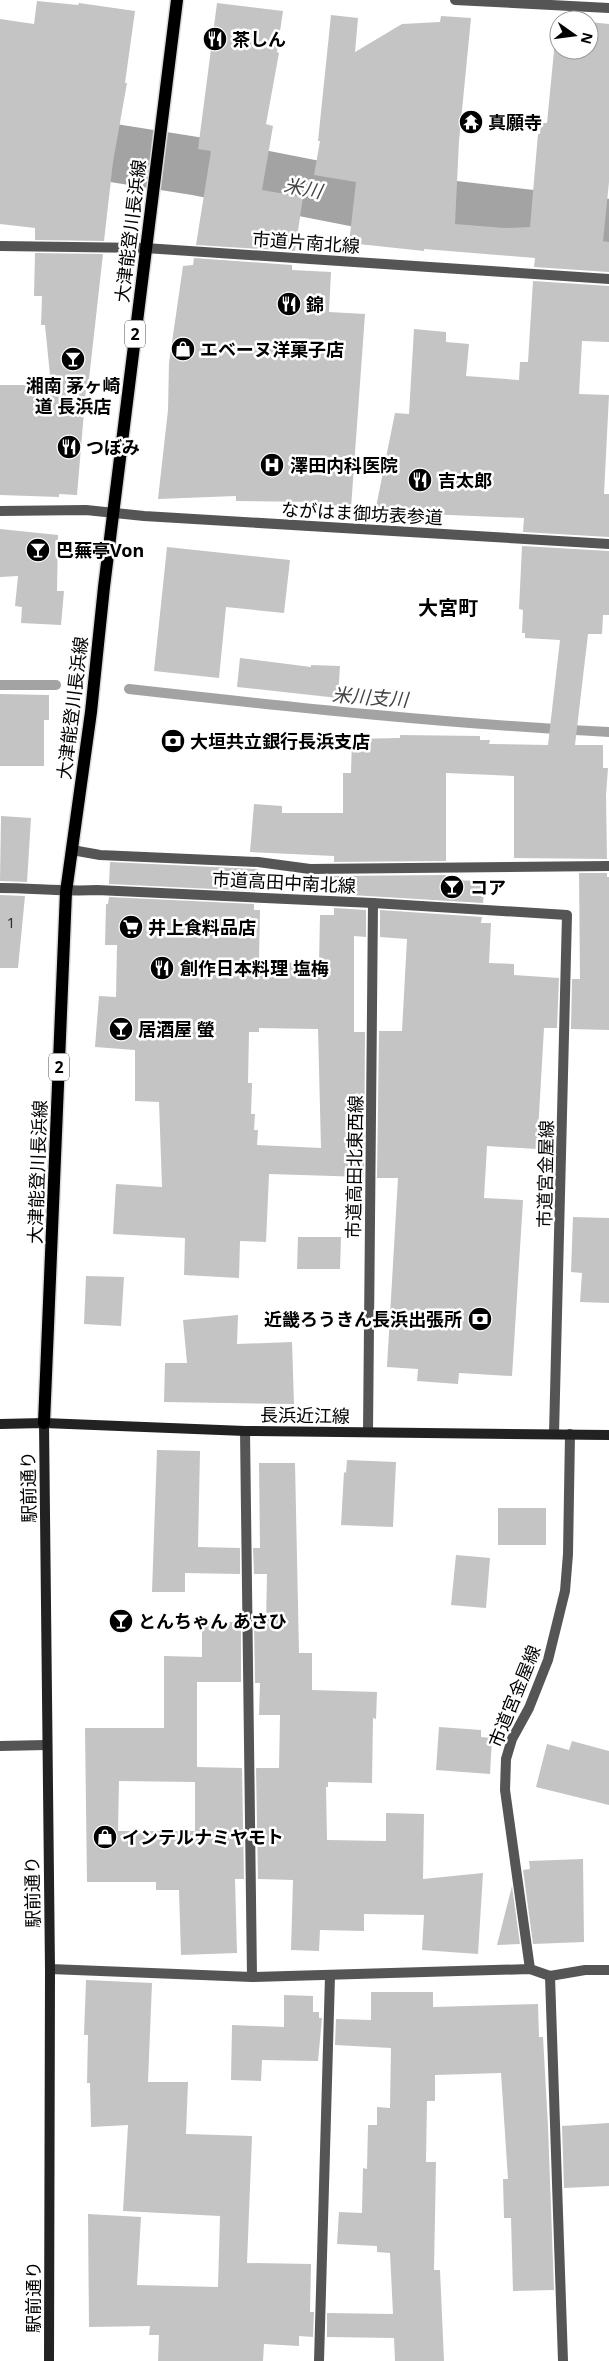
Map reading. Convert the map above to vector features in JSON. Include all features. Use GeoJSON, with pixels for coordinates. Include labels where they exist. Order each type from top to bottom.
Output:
{"type":"FeatureCollection","features":[{"type":"Feature","properties":{"kind":"main road","name":"大津能登川長浜線"},"geometry":{"type":"LineString","coordinates":[[44,1423],[66,892],[92,712],[95,668],[113,514],[177,0]]}},
{"type":"Feature","properties":{"kind":"main road","name":"長浜近江線"},"geometry":{"type":"LineString","coordinates":[[0,1424],[44,1423],[245,1431],[609,1435]]}},
{"type":"Feature","properties":{"kind":"main road","name":"駅前通り"},"geometry":{"type":"LineString","coordinates":[[44,1423],[46,1745],[50,1969],[49,2361]]}},
{"type":"Feature","properties":{"kind":"street"},"geometry":{"type":"LineString","coordinates":[[455,0],[609,8]]}},
{"type":"Feature","properties":{"kind":"street","name":"市道片南北線"},"geometry":{"type":"LineString","coordinates":[[0,246],[145,248],[609,279]]}},
{"type":"Feature","properties":{"kind":"street","name":"ながはま御坊表参道"},"geometry":{"type":"LineString","coordinates":[[0,511],[86,510],[113,514],[609,544]]}},
{"type":"Feature","properties":{"kind":"street"},"geometry":{"type":"LineString","coordinates":[[72,850],[100,855],[258,862],[310,870],[609,866]]}},
{"type":"Feature","properties":{"kind":"street","name":"市道高田中南北線"},"geometry":{"type":"LineString","coordinates":[[0,888],[39,888],[66,892],[97,890],[373,903],[567,915]]}},
{"type":"Feature","properties":{"kind":"street","name":"市道高田北東西線"},"geometry":{"type":"LineString","coordinates":[[368,1432],[373,903]]}},
{"type":"Feature","properties":{"kind":"street","name":"市道宮金屋線"},"geometry":{"type":"LineString","coordinates":[[554,1434],[567,915]]}},
{"type":"Feature","properties":{"kind":"street"},"geometry":{"type":"LineString","coordinates":[[245,1431],[252,1977]]}},
{"type":"Feature","properties":{"kind":"street","name":"市道宮金屋線"},"geometry":{"type":"LineString","coordinates":[[530,1969],[505,1790],[506,1758],[512,1739],[529,1708],[548,1660],[564,1591],[568,1554],[570,1434]]}},
{"type":"Feature","properties":{"kind":"street"},"geometry":{"type":"LineString","coordinates":[[0,1746],[46,1745]]}},
{"type":"Feature","properties":{"kind":"street"},"geometry":{"type":"LineString","coordinates":[[50,1969],[252,1977],[530,1969],[550,1976],[585,1970],[609,1970]]}},
{"type":"Feature","properties":{"kind":"street"},"geometry":{"type":"LineString","coordinates":[[320,2361],[330,1976]]}},
{"type":"Feature","properties":{"kind":"street"},"geometry":{"type":"LineString","coordinates":[[550,1976],[563,2361]]}},
{"type":"Feature","properties":{"kind":"building"},"geometry":{"type":"Polygon","coordinates":[[[37,1],[78,5],[79,3],[135,11],[125,83],[127,83],[113,162],[104,241],[35,240],[35,228],[0,224],[0,19],[34,24],[37,1]]]}},
{"type":"Feature","properties":{"kind":"building"},"geometry":{"type":"Polygon","coordinates":[[[217,3],[283,11],[277,52],[279,53],[266,124],[273,126],[262,190],[303,197],[295,251],[196,245],[211,151],[198,149],[217,3]]]}},
{"type":"Feature","properties":{"kind":"building"},"geometry":{"type":"Polygon","coordinates":[[[331,15],[358,18],[355,52],[402,24],[440,22],[441,16],[471,18],[459,141],[455,224],[505,228],[530,227],[538,134],[540,134],[541,123],[547,123],[553,60],[599,60],[599,23],[609,24],[609,182],[603,241],[609,242],[609,272],[534,267],[535,258],[424,249],[424,251],[349,243],[356,182],[314,175],[320,141],[318,141],[331,15]]]}},
{"type":"Feature","properties":{"kind":"building"},"geometry":{"type":"Polygon","coordinates":[[[35,253],[103,254],[88,388],[86,388],[77,495],[59,494],[59,497],[0,495],[0,385],[51,385],[45,325],[41,325],[42,296],[34,296],[35,253]]]}},
{"type":"Feature","properties":{"kind":"building"},"geometry":{"type":"Polygon","coordinates":[[[194,258],[292,265],[292,270],[331,272],[329,312],[365,314],[351,508],[327,508],[327,502],[236,501],[236,496],[158,499],[168,410],[169,363],[183,266],[193,265],[194,258]]]}},
{"type":"Feature","properties":{"kind":"building"},"geometry":{"type":"Polygon","coordinates":[[[533,281],[609,286],[609,342],[582,341],[579,394],[609,395],[604,494],[609,494],[609,537],[523,532],[524,518],[375,512],[395,413],[409,414],[414,329],[446,332],[446,342],[469,344],[466,376],[519,380],[520,362],[528,362],[533,281]]]}},
{"type":"Feature","properties":{"kind":"building"},"geometry":{"type":"Polygon","coordinates":[[[0,529],[58,535],[57,591],[64,591],[61,625],[21,623],[22,607],[15,606],[18,576],[0,577],[0,529]]]}},
{"type":"Feature","properties":{"kind":"building"},"geometry":{"type":"Polygon","coordinates":[[[522,546],[609,551],[609,615],[603,615],[602,634],[588,634],[575,745],[603,745],[603,768],[608,768],[606,795],[607,859],[514,858],[514,776],[446,773],[446,861],[334,862],[334,856],[250,852],[254,804],[282,806],[282,813],[343,813],[343,773],[351,773],[352,739],[400,738],[400,735],[480,736],[480,740],[490,740],[489,744],[548,745],[560,640],[525,638],[525,633],[522,633],[523,610],[519,609],[522,546]]]}},
{"type":"Feature","properties":{"kind":"building"},"geometry":{"type":"Polygon","coordinates":[[[167,547],[290,560],[284,613],[226,607],[219,678],[154,671],[167,547]]]}},
{"type":"Feature","properties":{"kind":"building"},"geometry":{"type":"Polygon","coordinates":[[[240,658],[311,667],[311,665],[340,666],[338,698],[237,687],[240,658]]]}},
{"type":"Feature","properties":{"kind":"building"},"geometry":{"type":"Polygon","coordinates":[[[0,694],[49,695],[49,720],[44,720],[44,766],[0,766],[0,694]]]}},
{"type":"Feature","properties":{"kind":"building"},"geometry":{"type":"Polygon","coordinates":[[[1,816],[31,818],[27,882],[0,881],[1,816]]]}},
{"type":"Feature","properties":{"kind":"building"},"geometry":{"type":"Polygon","coordinates":[[[110,862],[257,869],[255,891],[109,884],[110,862]]]}},
{"type":"Feature","properties":{"kind":"building"},"geometry":{"type":"Polygon","coordinates":[[[579,873],[607,873],[607,877],[609,877],[609,1030],[571,1029],[572,979],[580,979],[579,873]]]}},
{"type":"Feature","properties":{"kind":"building"},"geometry":{"type":"Polygon","coordinates":[[[446,875],[446,880],[485,881],[483,903],[334,894],[334,876],[446,875]]]}},
{"type":"Feature","properties":{"kind":"building"},"geometry":{"type":"Polygon","coordinates":[[[0,895],[25,896],[18,968],[0,968],[0,895]]]}},
{"type":"Feature","properties":{"kind":"building"},"geometry":{"type":"Polygon","coordinates":[[[109,897],[254,904],[254,910],[260,910],[259,961],[319,964],[320,915],[334,915],[334,908],[366,910],[366,937],[354,936],[354,1032],[365,1032],[364,1177],[269,1174],[266,1242],[240,1241],[239,1278],[184,1275],[185,1238],[113,1234],[116,1184],[162,1187],[159,1102],[135,1101],[135,1050],[95,1047],[99,996],[116,997],[117,945],[105,945],[106,904],[108,904],[109,897]],[[259,1028],[259,1032],[249,1032],[248,1083],[252,1083],[251,1114],[255,1114],[254,1130],[258,1130],[257,1145],[321,1148],[318,1029],[259,1028]]]}},
{"type":"Feature","properties":{"kind":"building"},"geometry":{"type":"Polygon","coordinates":[[[380,910],[482,917],[481,923],[491,923],[489,963],[514,964],[514,975],[559,978],[557,1028],[544,1028],[537,1149],[487,1146],[484,1198],[523,1200],[512,1376],[459,1373],[458,1384],[417,1381],[418,1369],[387,1367],[398,1178],[377,1178],[379,1031],[402,1031],[407,939],[380,937],[380,910]]]}},
{"type":"Feature","properties":{"kind":"building"},"geometry":{"type":"Polygon","coordinates":[[[573,1217],[609,1218],[609,1303],[580,1302],[582,1273],[571,1272],[573,1217]]]}},
{"type":"Feature","properties":{"kind":"building"},"geometry":{"type":"Polygon","coordinates":[[[298,1237],[341,1237],[340,1269],[297,1269],[298,1237]]]}},
{"type":"Feature","properties":{"kind":"building"},"geometry":{"type":"Polygon","coordinates":[[[86,1276],[124,1277],[121,1326],[84,1324],[86,1276]]]}},
{"type":"Feature","properties":{"kind":"building"},"geometry":{"type":"Polygon","coordinates":[[[238,1315],[237,1344],[292,1342],[294,1404],[164,1402],[165,1363],[187,1363],[183,1320],[238,1315]]]}},
{"type":"Feature","properties":{"kind":"building"},"geometry":{"type":"Polygon","coordinates":[[[157,1450],[200,1451],[198,1547],[240,1548],[240,1574],[185,1573],[185,1592],[152,1592],[157,1450]]]}},
{"type":"Feature","properties":{"kind":"building"},"geometry":{"type":"Polygon","coordinates":[[[347,1460],[396,1462],[393,1527],[341,1525],[344,1472],[346,1473],[347,1460]]]}},
{"type":"Feature","properties":{"kind":"building"},"geometry":{"type":"Polygon","coordinates":[[[259,1463],[295,1463],[299,1653],[312,1653],[312,1690],[377,1692],[376,1719],[373,1718],[372,1783],[328,1782],[328,1787],[326,1787],[327,1840],[386,1841],[386,1813],[424,1814],[423,1879],[483,1873],[478,1954],[422,1950],[424,1915],[364,1914],[364,1931],[320,1930],[319,1951],[291,1950],[293,1880],[258,1879],[256,1768],[279,1768],[280,1715],[259,1715],[260,1683],[255,1683],[254,1622],[266,1622],[267,1574],[254,1574],[253,1548],[260,1548],[259,1463]]]}},
{"type":"Feature","properties":{"kind":"building"},"geometry":{"type":"Polygon","coordinates":[[[498,1508],[546,1508],[546,1545],[498,1545],[498,1508]]]}},
{"type":"Feature","properties":{"kind":"building"},"geometry":{"type":"Polygon","coordinates":[[[456,1555],[490,1558],[486,1608],[451,1605],[456,1555]]]}},
{"type":"Feature","properties":{"kind":"building"},"geometry":{"type":"Polygon","coordinates":[[[202,1622],[241,1622],[241,1682],[197,1682],[197,1767],[242,1768],[244,1879],[235,1879],[237,1953],[181,1955],[179,1890],[156,1890],[156,1882],[87,1882],[85,1728],[164,1728],[164,1656],[202,1657],[202,1622]],[[119,1781],[118,1831],[195,1831],[195,1782],[119,1781]]]}},
{"type":"Feature","properties":{"kind":"building"},"geometry":{"type":"Polygon","coordinates":[[[439,1727],[481,1730],[481,1737],[492,1738],[490,1774],[436,1770],[439,1727]]]}},
{"type":"Feature","properties":{"kind":"building"},"geometry":{"type":"Polygon","coordinates":[[[572,1741],[609,1751],[609,1805],[536,1787],[547,1744],[569,1750],[572,1741]]]}},
{"type":"Feature","properties":{"kind":"building"},"geometry":{"type":"Polygon","coordinates":[[[583,1859],[584,1942],[533,1944],[523,1870],[530,1869],[529,1861],[583,1859]]]}},
{"type":"Feature","properties":{"kind":"building"},"geometry":{"type":"Polygon","coordinates":[[[512,1886],[520,1944],[497,1945],[512,1886]]]}},
{"type":"Feature","properties":{"kind":"building"},"geometry":{"type":"Polygon","coordinates":[[[86,1980],[152,1983],[148,2082],[188,2082],[186,2134],[252,2136],[247,2263],[311,2264],[310,2312],[314,2312],[313,2337],[299,2336],[299,2346],[264,2344],[263,2361],[158,2361],[159,2335],[149,2335],[150,2326],[89,2327],[88,2214],[141,2217],[137,2285],[218,2287],[220,2216],[123,2211],[128,2125],[91,2127],[90,2083],[87,2083],[88,2035],[84,2035],[86,1980]]]}},
{"type":"Feature","properties":{"kind":"building"},"geometry":{"type":"Polygon","coordinates":[[[371,1992],[433,1992],[433,2007],[538,2004],[539,2037],[543,2037],[548,2126],[554,2290],[513,2291],[511,2218],[504,2218],[503,2179],[508,2179],[501,2073],[435,2075],[435,2101],[427,2101],[426,2162],[436,2162],[434,2270],[440,2270],[444,2361],[395,2361],[394,2338],[327,2337],[327,2313],[393,2314],[390,2253],[377,2252],[377,2246],[337,2244],[339,2212],[362,2213],[363,2168],[367,2169],[368,2125],[377,2125],[377,2107],[390,2108],[391,2048],[335,2045],[336,2019],[371,2020],[371,1992]]]}},
{"type":"Feature","properties":{"kind":"building"},"geometry":{"type":"Polygon","coordinates":[[[284,1995],[313,1996],[313,2012],[319,2012],[319,2018],[322,2018],[318,2061],[262,2060],[261,2081],[231,2080],[232,2025],[284,2027],[284,1995]]]}},
{"type":"Feature","properties":{"kind":"building"},"geometry":{"type":"Polygon","coordinates":[[[609,2123],[609,2186],[564,2188],[562,2126],[609,2123]]]}},
{"type":"Feature","properties":{"kind":"waterway","name":"米川"},"geometry":{"type":"LineString","coordinates":[[0,130],[363,199],[609,228]]}},
{"type":"Feature","properties":{"kind":"waterway","name":"米川支川"},"geometry":{"type":"LineString","coordinates":[[0,685],[56,685]]}},
{"type":"Feature","properties":{"kind":"waterway","name":"米川支川"},"geometry":{"type":"LineString","coordinates":[[129,689],[429,720],[609,732]]}},
{"type":"Feature","properties":{"kind":"place","name":"茶しん"},"geometry":{"type":"Point","coordinates":[215,39]}},
{"type":"Feature","properties":{"kind":"place","name":"真願寺"},"geometry":{"type":"Point","coordinates":[471,122]}},
{"type":"Feature","properties":{"kind":"place","name":"錦"},"geometry":{"type":"Point","coordinates":[289,304]}},
{"type":"Feature","properties":{"kind":"place","name":"エベーヌ洋菓子店"},"geometry":{"type":"Point","coordinates":[183,349]}},
{"type":"Feature","properties":{"kind":"place","name":"湘南 茅ヶ崎 道 長浜店"},"geometry":{"type":"Point","coordinates":[73,359]}},
{"type":"Feature","properties":{"kind":"place","name":"つぼみ"},"geometry":{"type":"Point","coordinates":[69,447]}},
{"type":"Feature","properties":{"kind":"place","name":"澤田内科医院"},"geometry":{"type":"Point","coordinates":[272,465]}},
{"type":"Feature","properties":{"kind":"place","name":"吉太郎"},"geometry":{"type":"Point","coordinates":[420,480]}},
{"type":"Feature","properties":{"kind":"place","name":"巴蕪亭Von"},"geometry":{"type":"Point","coordinates":[38,550]}},
{"type":"Feature","properties":{"kind":"place","name":"大垣共立銀行長浜支店"},"geometry":{"type":"Point","coordinates":[173,741]}},
{"type":"Feature","properties":{"kind":"place","name":"コア"},"geometry":{"type":"Point","coordinates":[452,887]}},
{"type":"Feature","properties":{"kind":"place","name":"井上食料品店"},"geometry":{"type":"Point","coordinates":[131,927]}},
{"type":"Feature","properties":{"kind":"place","name":"創作日本料理 塩梅"},"geometry":{"type":"Point","coordinates":[162,968]}},
{"type":"Feature","properties":{"kind":"place","name":"居酒屋 螢"},"geometry":{"type":"Point","coordinates":[121,1029]}},
{"type":"Feature","properties":{"kind":"place","name":"近畿ろうきん長浜出張所"},"geometry":{"type":"Point","coordinates":[480,1319]}},
{"type":"Feature","properties":{"kind":"place","name":"とんちゃん あさひ"},"geometry":{"type":"Point","coordinates":[121,1621]}},
{"type":"Feature","properties":{"kind":"place","name":"インテルナミヤモト"},"geometry":{"type":"Point","coordinates":[105,1837]}},
{"type":"Feature","properties":{"kind":"district","name":"大宮町"},"geometry":{"type":"Point","coordinates":[448,607]}}]}
